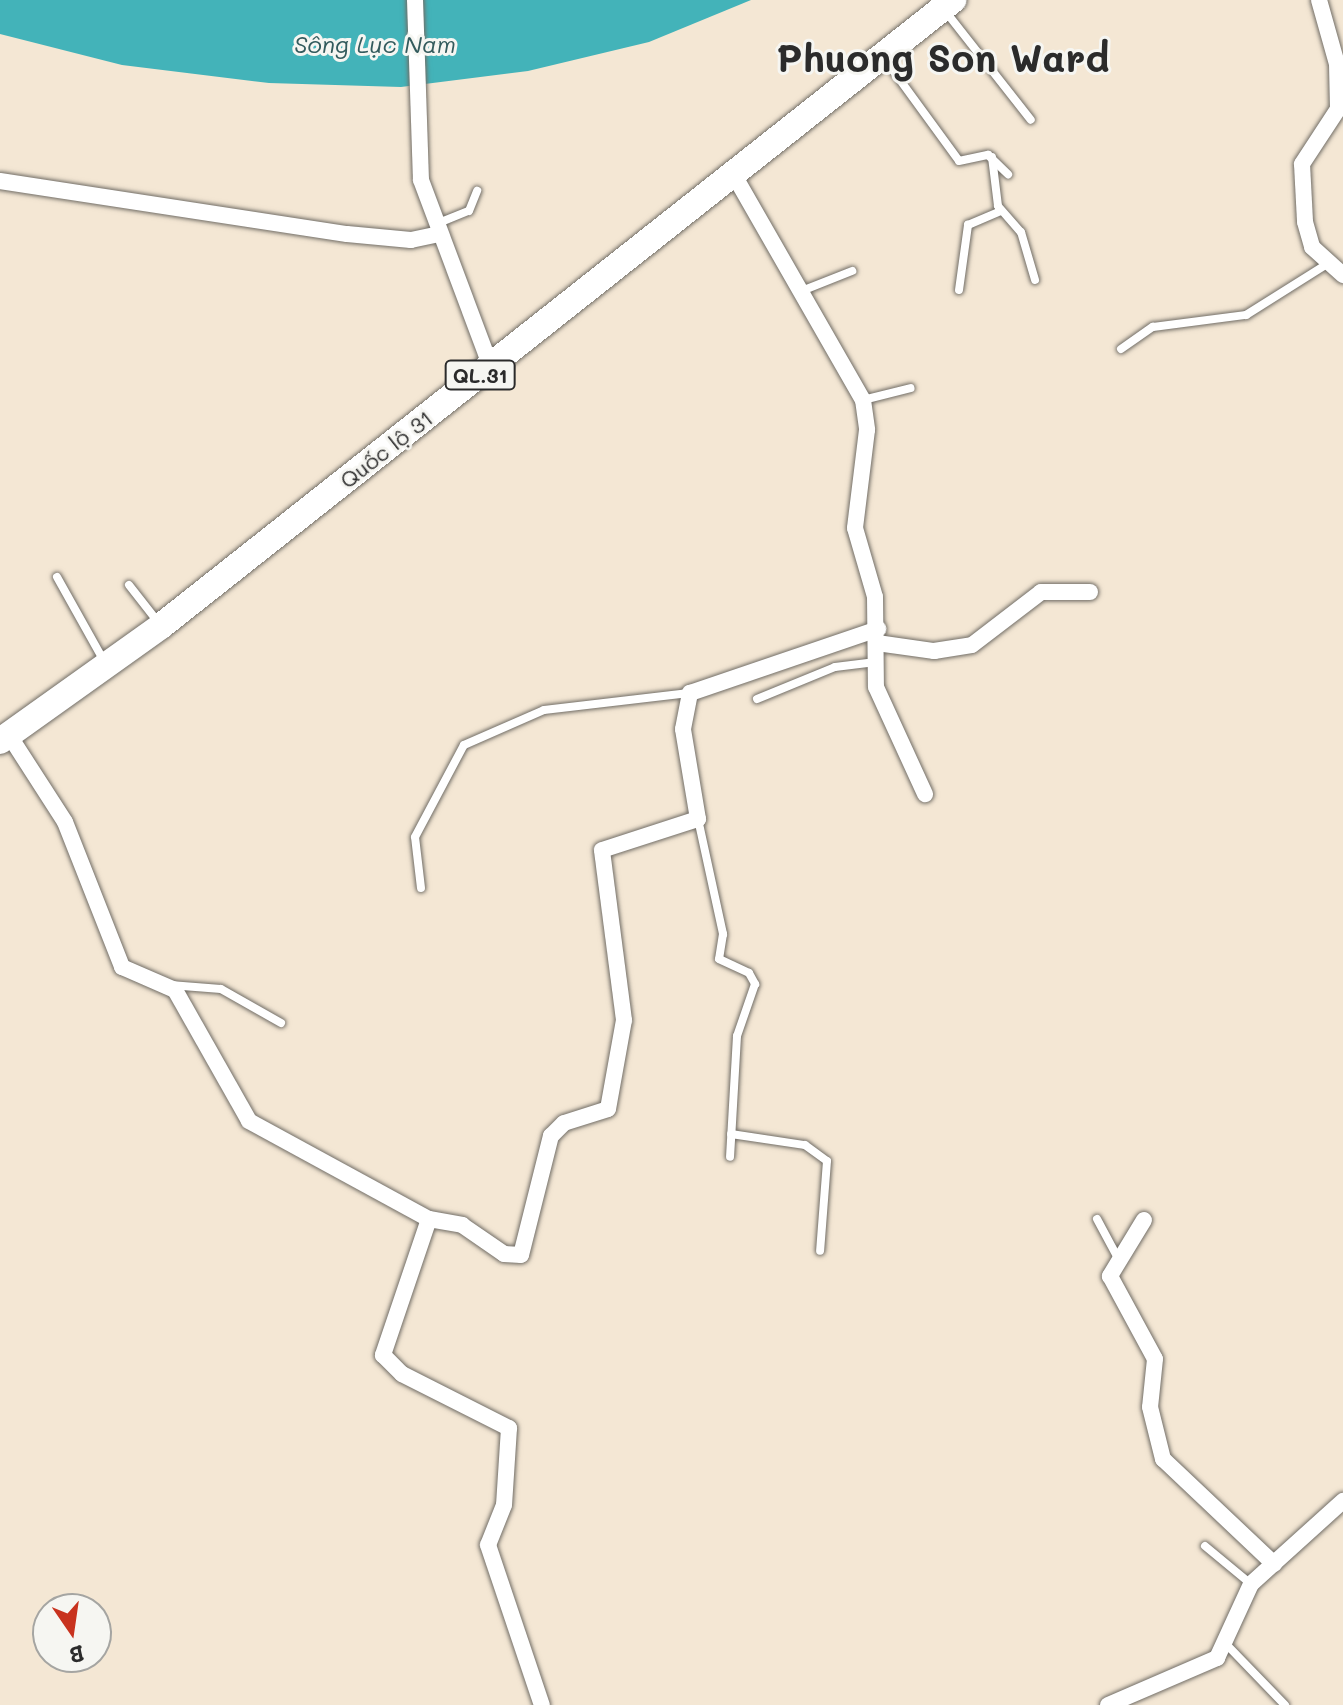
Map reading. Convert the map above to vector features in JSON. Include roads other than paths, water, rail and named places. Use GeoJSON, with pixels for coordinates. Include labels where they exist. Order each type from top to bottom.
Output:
{"type":"FeatureCollection","features":[{"type":"Feature","properties":{"kind":"highway","name":"Quốc lộ 31"},"geometry":{"type":"LineString","coordinates":[[4,738],[161,626],[948,4]]}},
{"type":"Feature","properties":{"kind":"street"},"geometry":{"type":"LineString","coordinates":[[415,0],[423,93],[421,180],[491,367]]}},
{"type":"Feature","properties":{"kind":"street"},"geometry":{"type":"LineString","coordinates":[[1319,0],[1337,64],[1338,109],[1310,148],[1301,178],[1312,247],[1327,264],[1343,275]]}},
{"type":"Feature","properties":{"kind":"street"},"geometry":{"type":"LineString","coordinates":[[734,175],[804,290],[863,400],[867,430],[855,528],[878,636],[876,662],[889,726],[925,794]]}},
{"type":"Feature","properties":{"kind":"street"},"geometry":{"type":"LineString","coordinates":[[0,181],[347,234],[411,240],[437,229]]}},
{"type":"Feature","properties":{"kind":"street"},"geometry":{"type":"LineString","coordinates":[[4,738],[65,822],[122,967],[169,985],[249,1121],[429,1219],[462,1225],[512,1258],[525,1251],[551,1136],[564,1123],[601,1116],[609,1105],[624,1020],[602,850],[698,819],[683,729],[690,693],[878,636],[934,651],[972,645],[1041,592],[1090,592]]}},
{"type":"Feature","properties":{"kind":"street"},"geometry":{"type":"LineString","coordinates":[[429,1219],[383,1355],[402,1374],[509,1428],[504,1505],[488,1545],[542,1705]]}},
{"type":"Feature","properties":{"kind":"street"},"geometry":{"type":"LineString","coordinates":[[1144,1220],[1119,1260],[1111,1284],[1155,1359],[1150,1407],[1163,1459],[1274,1564]]}},
{"type":"Feature","properties":{"kind":"street"},"geometry":{"type":"LineString","coordinates":[[1108,1705],[1132,1701],[1201,1668],[1226,1644],[1251,1584],[1339,1510]]}},
{"type":"Feature","properties":{"kind":"lane"},"geometry":{"type":"LineString","coordinates":[[948,4],[1031,120]]}},
{"type":"Feature","properties":{"kind":"lane"},"geometry":{"type":"LineString","coordinates":[[881,54],[959,161],[992,157]]}},
{"type":"Feature","properties":{"kind":"lane"},"geometry":{"type":"LineString","coordinates":[[992,157],[1008,174]]}},
{"type":"Feature","properties":{"kind":"lane"},"geometry":{"type":"LineString","coordinates":[[992,157],[1001,211],[1021,232],[1035,280]]}},
{"type":"Feature","properties":{"kind":"lane"},"geometry":{"type":"LineString","coordinates":[[437,229],[469,211],[477,191]]}},
{"type":"Feature","properties":{"kind":"lane"},"geometry":{"type":"LineString","coordinates":[[959,290],[968,225],[1001,211]]}},
{"type":"Feature","properties":{"kind":"lane"},"geometry":{"type":"LineString","coordinates":[[1121,349],[1153,327],[1246,315],[1327,264]]}},
{"type":"Feature","properties":{"kind":"lane"},"geometry":{"type":"LineString","coordinates":[[804,290],[852,271]]}},
{"type":"Feature","properties":{"kind":"lane"},"geometry":{"type":"LineString","coordinates":[[863,400],[911,388]]}},
{"type":"Feature","properties":{"kind":"lane"},"geometry":{"type":"LineString","coordinates":[[57,577],[107,665]]}},
{"type":"Feature","properties":{"kind":"lane"},"geometry":{"type":"LineString","coordinates":[[129,585],[161,626]]}},
{"type":"Feature","properties":{"kind":"lane"},"geometry":{"type":"LineString","coordinates":[[757,699],[835,667],[876,662]]}},
{"type":"Feature","properties":{"kind":"lane"},"geometry":{"type":"LineString","coordinates":[[421,888],[415,837],[464,745],[558,707],[690,693]]}},
{"type":"Feature","properties":{"kind":"lane"},"geometry":{"type":"LineString","coordinates":[[698,819],[723,934],[719,959],[749,973],[755,984],[737,1036],[730,1157]]}},
{"type":"Feature","properties":{"kind":"lane"},"geometry":{"type":"LineString","coordinates":[[169,985],[221,989],[281,1023]]}},
{"type":"Feature","properties":{"kind":"lane"},"geometry":{"type":"LineString","coordinates":[[731,1134],[805,1145],[827,1161],[820,1251]]}},
{"type":"Feature","properties":{"kind":"lane"},"geometry":{"type":"LineString","coordinates":[[1097,1219],[1119,1260]]}},
{"type":"Feature","properties":{"kind":"lane"},"geometry":{"type":"LineString","coordinates":[[1205,1546],[1251,1584]]}},
{"type":"Feature","properties":{"kind":"lane"},"geometry":{"type":"LineString","coordinates":[[1226,1644],[1285,1705]]}},
{"type":"Feature","properties":{"kind":"water","name":"Sông Lục Nam"},"geometry":{"type":"Polygon","coordinates":[[[0,0],[751,0],[649,42],[528,71],[401,87],[269,83],[122,65],[0,34],[0,0]]]}},
{"type":"Feature","properties":{"kind":"district","name":"Phuong Son Ward"},"geometry":{"type":"Point","coordinates":[943,58]}}]}
